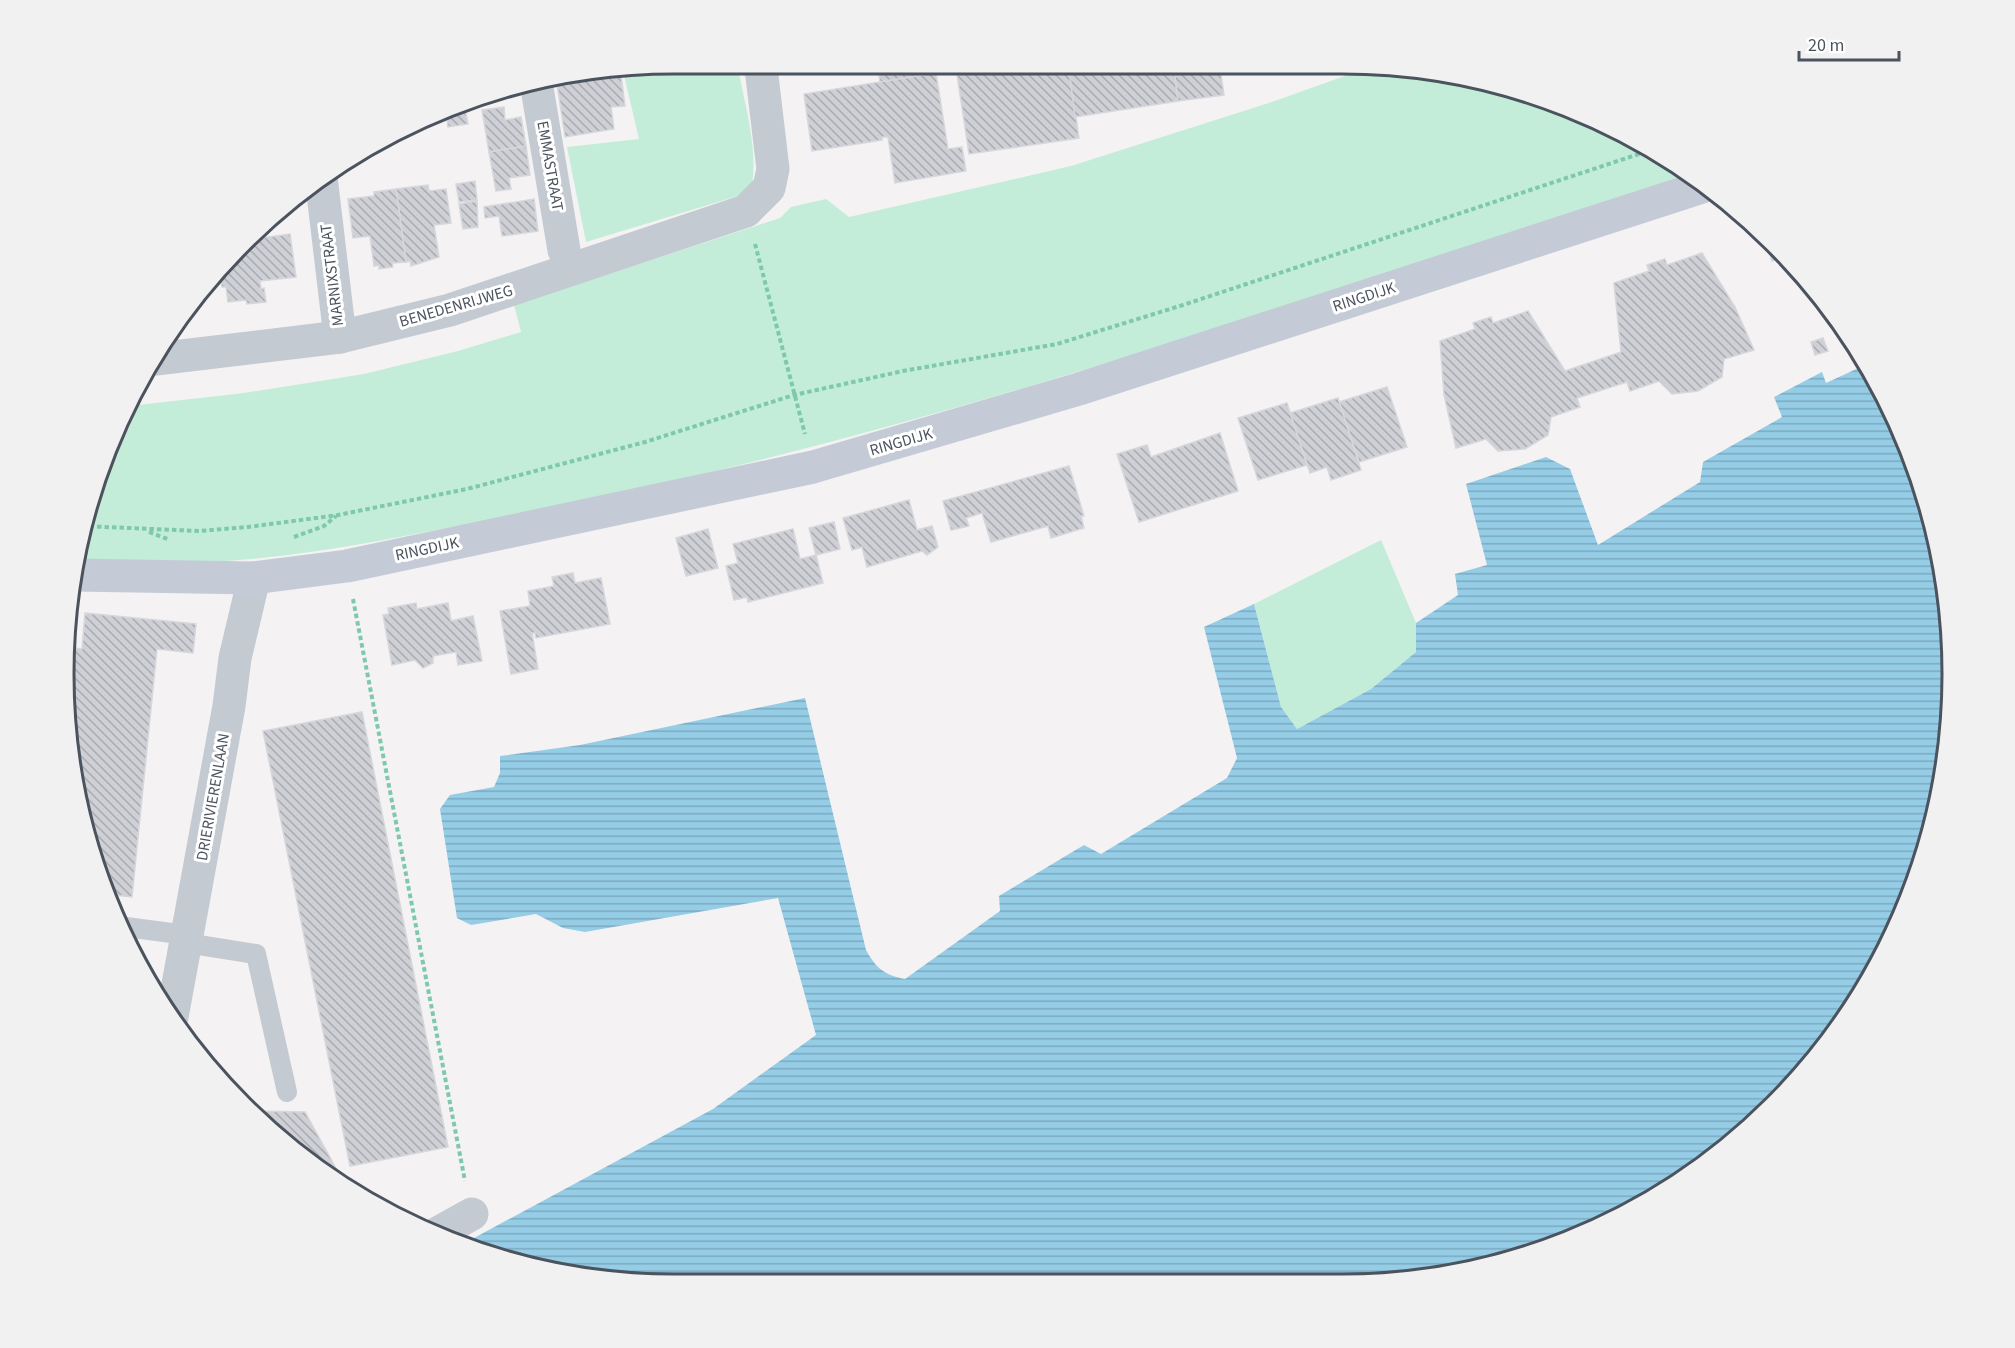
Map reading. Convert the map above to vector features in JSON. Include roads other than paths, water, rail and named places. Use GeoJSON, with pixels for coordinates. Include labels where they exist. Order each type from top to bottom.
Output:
{"type":"FeatureCollection","features":[{"type":"Feature","properties":{"kind":"street","name":"BENEDENRIJWEG"},"geometry":{"type":"LineString","coordinates":[[164,358],[340,337],[461,307],[746,211],[769,188],[774,169],[762,74]]}},
{"type":"Feature","properties":{"kind":"street","name":"EMMASTRAAT"},"geometry":{"type":"LineString","coordinates":[[537,90],[564,250]]}},
{"type":"Feature","properties":{"kind":"street","name":"MARNIXSTRAAT"},"geometry":{"type":"LineString","coordinates":[[322,188],[340,337]]}},
{"type":"Feature","properties":{"kind":"street","name":"RINGDIJK"},"geometry":{"type":"LineString","coordinates":[[82,575],[254,578],[347,566],[813,467],[1068,392],[1695,189]]}},
{"type":"Feature","properties":{"kind":"street","name":"DRIERIVIERENLAAN"},"geometry":{"type":"LineString","coordinates":[[174,1006],[229,706],[235,658],[254,578]]}},
{"type":"Feature","properties":{"kind":"street"},"geometry":{"type":"LineString","coordinates":[[445,1229],[472,1214]]}},
{"type":"Feature","properties":{"kind":"lane"},"geometry":{"type":"LineString","coordinates":[[130,928],[256,954],[287,1092]]}},
{"type":"Feature","properties":{"kind":"water"},"geometry":{"type":"Polygon","coordinates":[[[1858,368],[1880,408],[1896,444],[1921,519],[1936,596],[1942,674],[1936,752],[1930,791],[1910,867],[1896,904],[1880,940],[1840,1008],[1817,1040],[1766,1099],[1707,1150],[1675,1173],[1607,1213],[1534,1243],[1458,1263],[1380,1273],[635,1273],[557,1263],[472,1239],[713,1109],[816,1035],[778,898],[585,932],[563,928],[536,914],[471,925],[457,918],[440,809],[450,795],[494,787],[500,773],[500,756],[580,745],[805,698],[866,950],[881,970],[905,979],[1000,911],[999,896],[1084,845],[1101,854],[1227,778],[1237,758],[1204,627],[1254,604],[1281,707],[1297,729],[1371,689],[1416,652],[1416,623],[1458,595],[1455,574],[1487,565],[1466,484],[1546,457],[1570,469],[1598,545],[1700,482],[1703,462],[1782,417],[1774,397],[1822,372],[1826,383],[1858,368]]]}}]}
